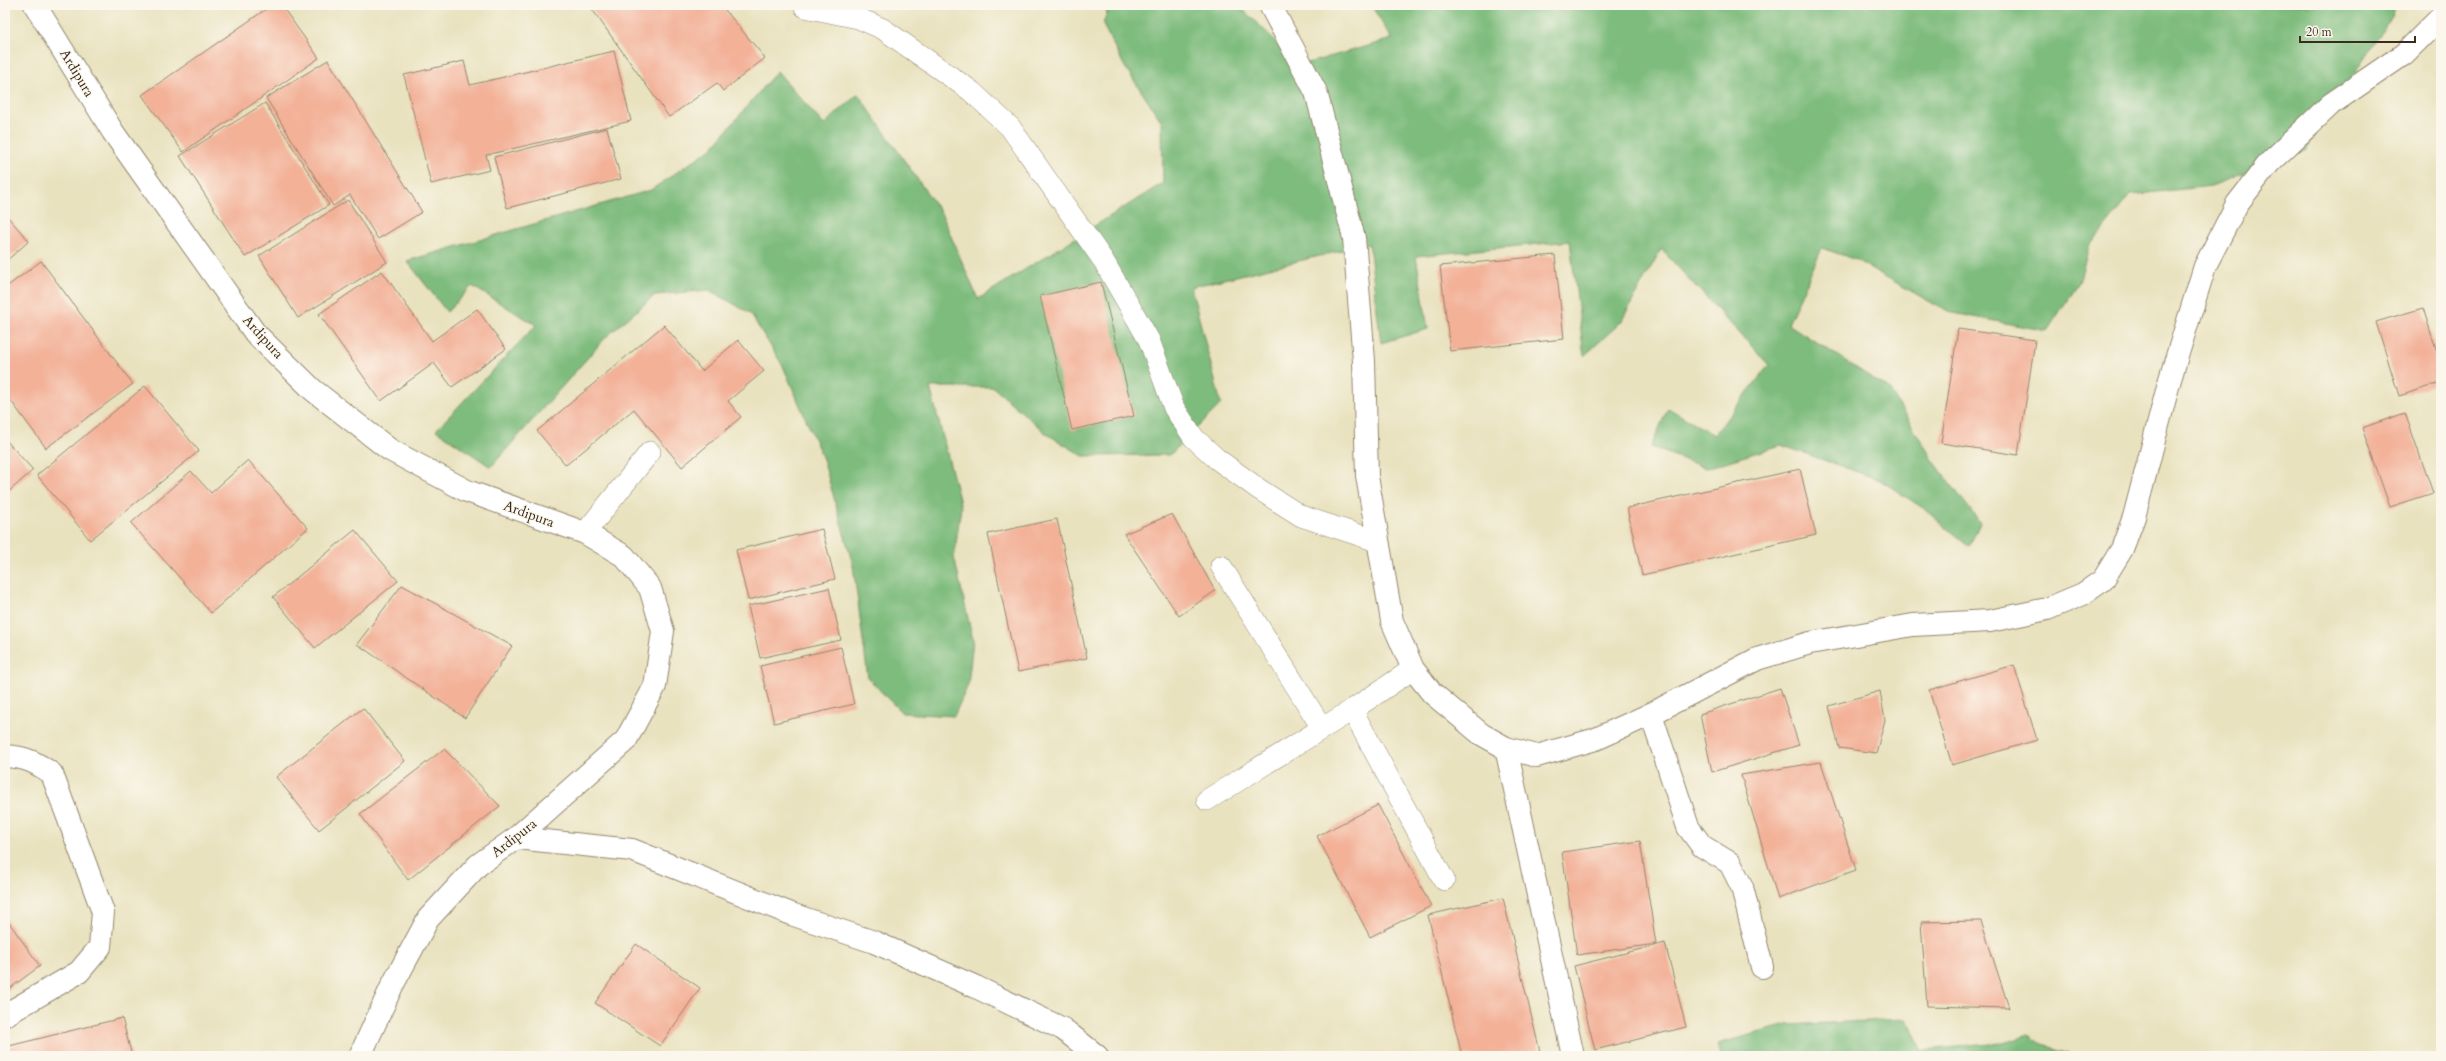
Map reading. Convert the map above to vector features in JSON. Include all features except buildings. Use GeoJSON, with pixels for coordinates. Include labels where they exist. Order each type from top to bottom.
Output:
{"type":"FeatureCollection","features":[{"type":"Feature","properties":{"kind":"street","name":"Ardipura"},"geometry":{"type":"LineString","coordinates":[[35,5],[113,132],[255,332],[313,390],[390,450],[467,491],[585,533],[624,556],[650,588],[662,631],[655,686],[626,740],[516,838],[478,865],[428,919],[392,986],[360,1056]]}},
{"type":"Feature","properties":{"kind":"street"},"geometry":{"type":"LineString","coordinates":[[1270,5],[1316,92],[1354,238],[1364,361],[1367,476],[1392,621],[1413,669],[1432,693],[1481,734],[1506,748],[1537,756],[1596,739],[1651,714],[1757,658],[1810,644],[1913,625],[1990,621],[2047,609],[2083,594],[2103,580],[2122,549],[2134,517],[2170,378],[2205,266],[2237,204],[2269,164],[2331,104],[2404,54],[2441,17]]}},
{"type":"Feature","properties":{"kind":"street"},"geometry":{"type":"LineString","coordinates":[[1651,714],[1688,827],[1702,846],[1730,863],[1742,887],[1762,967]]}},
{"type":"Feature","properties":{"kind":"street"},"geometry":{"type":"LineString","coordinates":[[1506,748],[1573,1056]]}},
{"type":"Feature","properties":{"kind":"street"},"geometry":{"type":"LineString","coordinates":[[5,756],[24,757],[39,764],[52,774],[103,912],[100,947],[79,972],[5,1015]]}},
{"type":"Feature","properties":{"kind":"street"},"geometry":{"type":"LineString","coordinates":[[516,838],[632,850],[791,914],[874,942],[976,987],[1063,1029],[1097,1056]]}},
{"type":"Feature","properties":{"kind":"lane"},"geometry":{"type":"LineString","coordinates":[[805,7],[858,18],[883,29],[971,91],[1010,127],[1103,260],[1149,340],[1174,408],[1194,438],[1217,459],[1260,490],[1301,516],[1377,541]]}},
{"type":"Feature","properties":{"kind":"lane"},"geometry":{"type":"LineString","coordinates":[[585,533],[650,452]]}},
{"type":"Feature","properties":{"kind":"lane"},"geometry":{"type":"LineString","coordinates":[[1221,566],[1322,728]]}},
{"type":"Feature","properties":{"kind":"lane"},"geometry":{"type":"LineString","coordinates":[[1207,800],[1352,710],[1413,669]]}},
{"type":"Feature","properties":{"kind":"lane"},"geometry":{"type":"LineString","coordinates":[[1352,710],[1444,880]]}},
{"type":"Feature","properties":{"kind":"green space"},"geometry":{"type":"Polygon","coordinates":[[[1109,5],[1238,5],[1301,65],[1392,39],[1371,5],[2396,5],[2393,14],[2305,151],[2211,186],[2130,195],[2089,247],[2079,282],[2047,331],[1948,312],[1856,260],[1822,248],[1788,324],[1889,389],[1933,460],[1980,523],[1969,547],[1923,508],[1880,480],[1781,445],[1706,468],[1651,447],[1668,408],[1714,435],[1769,365],[1661,249],[1621,322],[1584,356],[1570,241],[1416,256],[1428,329],[1381,343],[1369,244],[1191,287],[1221,404],[1170,455],[1083,456],[1047,434],[993,387],[930,387],[961,507],[954,557],[973,640],[968,685],[954,716],[902,713],[868,678],[853,565],[823,459],[783,366],[750,313],[709,290],[655,295],[606,337],[491,467],[436,430],[536,325],[472,286],[447,312],[407,261],[651,190],[712,148],[777,71],[824,125],[858,94],[941,213],[978,299],[1163,183],[1162,122],[1125,67],[1103,25],[1109,5]]]}},
{"type":"Feature","properties":{"kind":"green space"},"geometry":{"type":"Polygon","coordinates":[[[1906,1019],[1922,1050],[2002,1043],[2029,1035],[2049,1048],[2077,1056],[1720,1056],[1717,1044],[1787,1025],[1906,1019]]]}}]}
